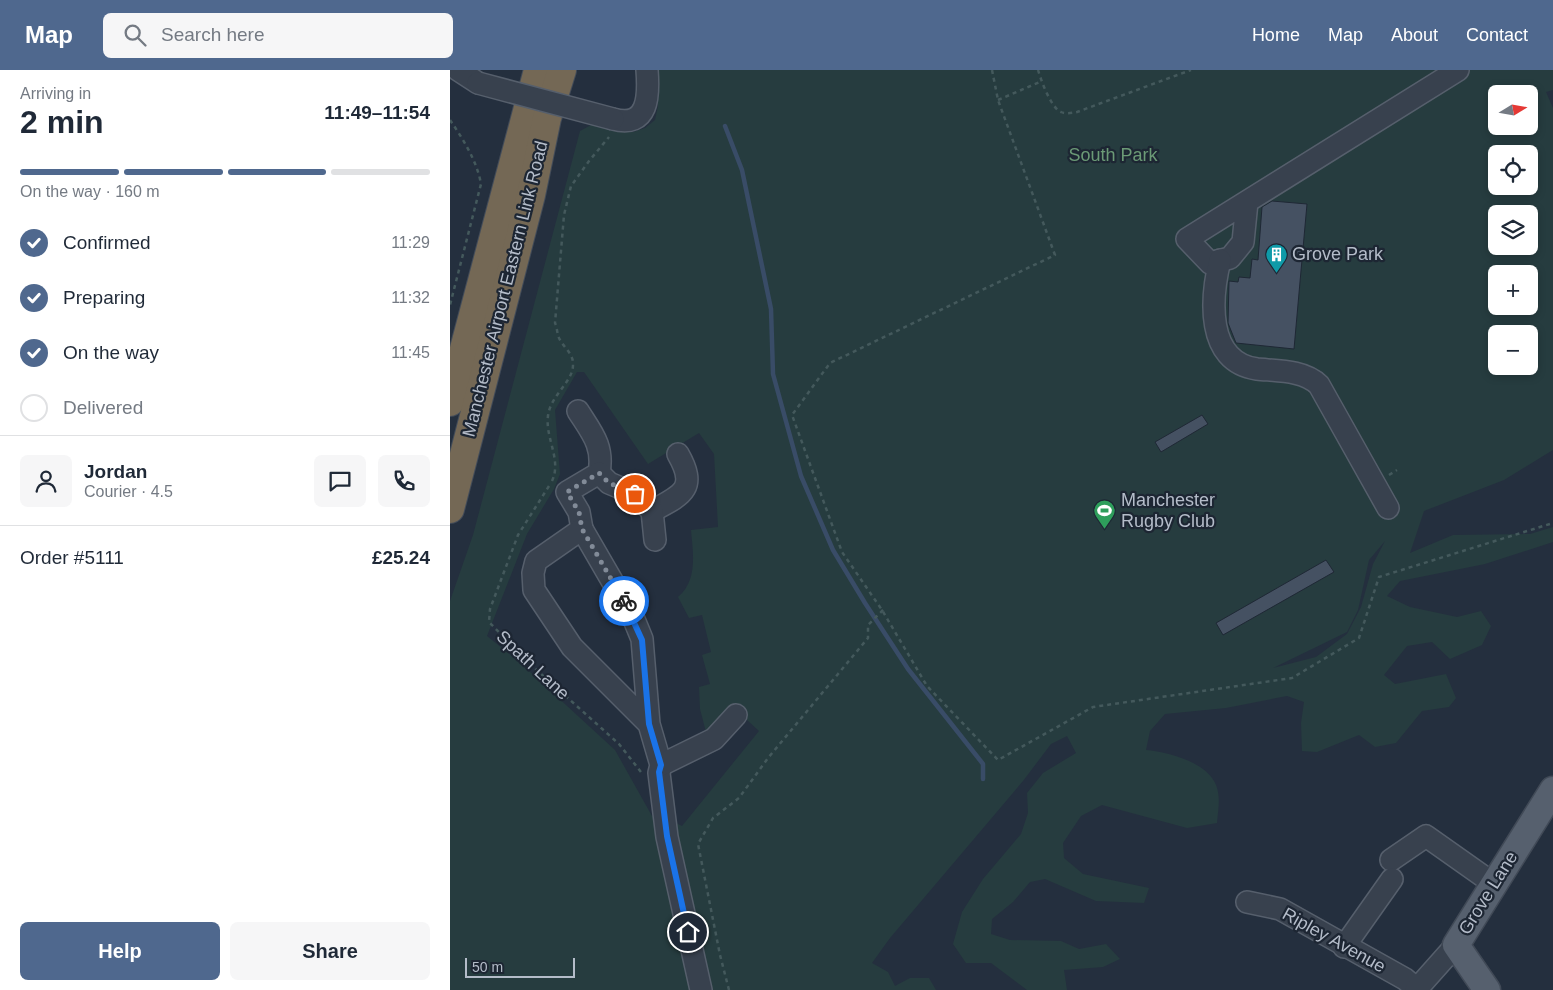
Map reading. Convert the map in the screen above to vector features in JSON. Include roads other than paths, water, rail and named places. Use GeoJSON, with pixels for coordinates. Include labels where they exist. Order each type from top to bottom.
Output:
{"type":"FeatureCollection","features":[{"type":"Feature","properties":{"kind":"highway","name":"Manchester Airport Eastern Link Road"},"geometry":{"type":"LineString","coordinates":[[450,402],[538,70]]}},
{"type":"Feature","properties":{"kind":"highway","name":"Manchester Airport Eastern Link Road"},"geometry":{"type":"LineString","coordinates":[[450,509],[531,195],[547,118],[562,70]]}},
{"type":"Feature","properties":{"kind":"highway"},"geometry":{"type":"LineString","coordinates":[[531,195],[577,70]]}},
{"type":"Feature","properties":{"kind":"main road","name":"Grove Lane"},"geometry":{"type":"LineString","coordinates":[[1456,945],[1553,790]]}},
{"type":"Feature","properties":{"kind":"main road"},"geometry":{"type":"LineString","coordinates":[[1456,945],[1487,990]]}},
{"type":"Feature","properties":{"kind":"street"},"geometry":{"type":"LineString","coordinates":[[458,70],[478,83],[616,120],[633,119],[641,114],[649,93],[647,70]]}},
{"type":"Feature","properties":{"kind":"street"},"geometry":{"type":"LineString","coordinates":[[1247,202],[1243,242],[1230,258],[1210,263],[1187,239],[1458,70]]}},
{"type":"Feature","properties":{"kind":"street"},"geometry":{"type":"LineString","coordinates":[[1220,260],[1215,279],[1213,308],[1216,333],[1224,350],[1238,362],[1255,368],[1272,369],[1313,379],[1388,508]]}},
{"type":"Feature","properties":{"kind":"street"},"geometry":{"type":"LineString","coordinates":[[578,411],[601,450],[599,473],[609,483],[635,494],[652,511],[655,540]]}},
{"type":"Feature","properties":{"kind":"street"},"geometry":{"type":"LineString","coordinates":[[652,511],[680,496],[685,491],[686,473],[678,454]]}},
{"type":"Feature","properties":{"kind":"street"},"geometry":{"type":"LineString","coordinates":[[599,473],[567,492],[579,512],[582,529],[633,617],[642,640],[652,770]]}},
{"type":"Feature","properties":{"kind":"street"},"geometry":{"type":"LineString","coordinates":[[582,529],[536,561],[533,573],[534,590],[572,647],[649,724]]}},
{"type":"Feature","properties":{"kind":"street"},"geometry":{"type":"LineString","coordinates":[[652,770],[714,739],[736,715]]}},
{"type":"Feature","properties":{"kind":"street"},"geometry":{"type":"LineString","coordinates":[[652,770],[659,772],[667,836],[701,990]]}},
{"type":"Feature","properties":{"kind":"street"},"geometry":{"type":"LineString","coordinates":[[1344,947],[1392,870],[1426,836],[1494,884]]}},
{"type":"Feature","properties":{"kind":"street","name":"Ripley Avenue"},"geometry":{"type":"LineString","coordinates":[[1247,902],[1280,909],[1404,980],[1416,990]]}},
{"type":"Feature","properties":{"kind":"street","name":"Grove Lane"},"geometry":{"type":"LineString","coordinates":[[1416,990],[1456,945]]}},
{"type":"Feature","properties":{"kind":"waterway"},"geometry":{"type":"LineString","coordinates":[[725,126],[742,170],[771,309],[773,374],[801,476],[833,550],[908,669],[983,764],[983,779]]}},
{"type":"Feature","properties":{"kind":"place","name":"Grove Park"},"geometry":{"type":"Point","coordinates":[1276,273]}},
{"type":"Feature","properties":{"kind":"place","name":"Manchester Rugby Club"},"geometry":{"type":"Point","coordinates":[1105,529]}},
{"type":"Feature","properties":{"kind":"park label","name":"South Park"},"geometry":{"type":"Point","coordinates":[1113,155]}}]}
